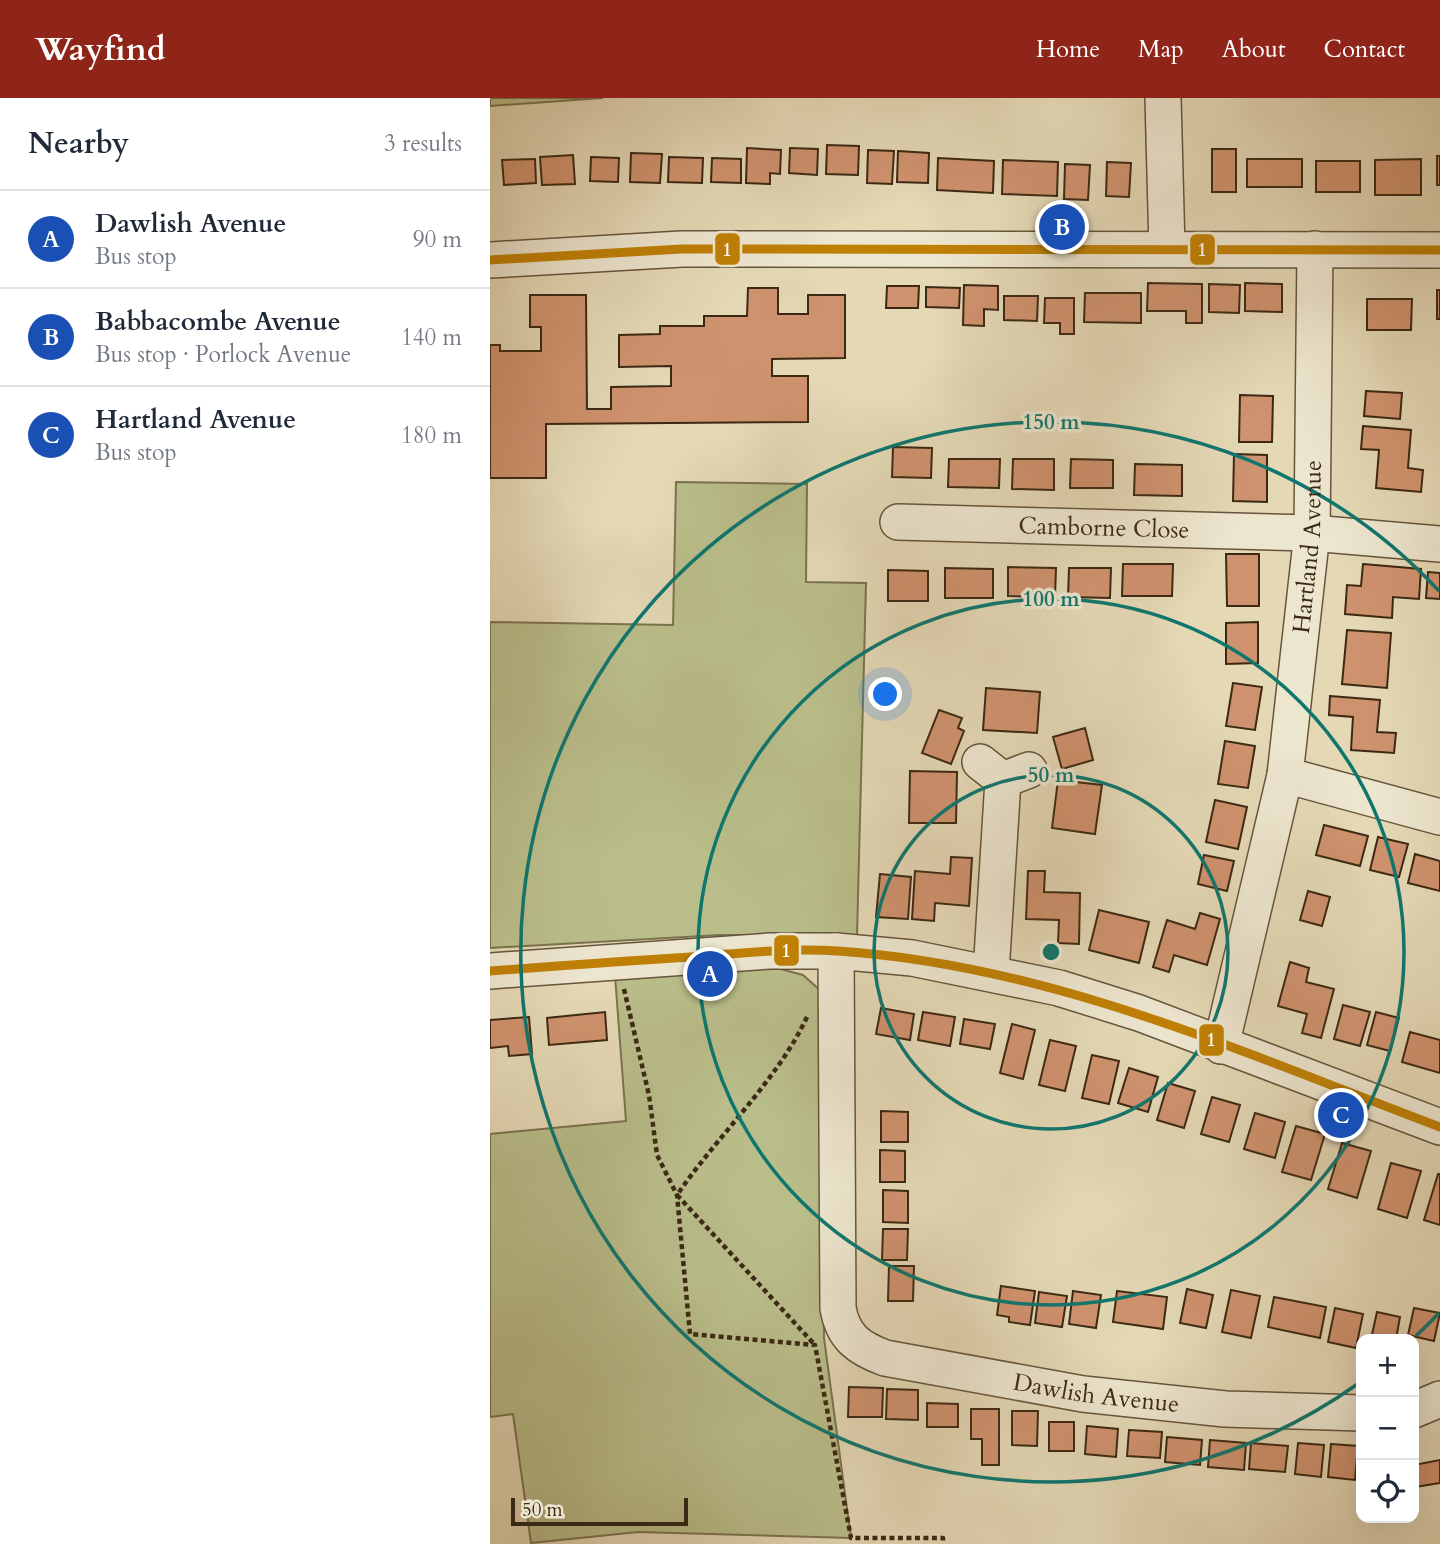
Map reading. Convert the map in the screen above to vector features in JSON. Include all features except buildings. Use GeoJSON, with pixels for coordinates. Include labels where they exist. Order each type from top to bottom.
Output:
{"type":"FeatureCollection","features":[{"type":"Feature","properties":{"kind":"street"},"geometry":{"type":"LineString","coordinates":[[1163,98],[1167,250]]}},
{"type":"Feature","properties":{"kind":"street","name":"Hartland Avenue"},"geometry":{"type":"LineString","coordinates":[[1221,1046],[1285,775],[1312,533],[1315,248]]}},
{"type":"Feature","properties":{"kind":"street"},"geometry":{"type":"LineString","coordinates":[[490,260],[682,249],[1440,250]]}},
{"type":"Feature","properties":{"kind":"street","name":"Camborne Close"},"geometry":{"type":"LineString","coordinates":[[898,522],[1312,533],[1440,544]]}},
{"type":"Feature","properties":{"kind":"street"},"geometry":{"type":"LineString","coordinates":[[991,972],[1004,771]]}},
{"type":"Feature","properties":{"kind":"street"},"geometry":{"type":"LineString","coordinates":[[1285,775],[1440,817]]}},
{"type":"Feature","properties":{"kind":"street"},"geometry":{"type":"LineString","coordinates":[[490,971],[770,951],[836,951],[912,958],[1059,988],[1139,1013],[1440,1127]]}},
{"type":"Feature","properties":{"kind":"street"},"geometry":{"type":"LineString","coordinates":[[836,951],[838,1308],[841,1326],[851,1339]]}},
{"type":"Feature","properties":{"kind":"street","name":"Dawlish Avenue"},"geometry":{"type":"LineString","coordinates":[[851,1339],[862,1349],[885,1358],[1083,1394],[1225,1409],[1356,1413]]}},
{"type":"Feature","properties":{"kind":"street"},"geometry":{"type":"LineString","coordinates":[[1419,1408],[1440,1399]]}},
{"type":"Feature","properties":{"kind":"path"},"geometry":{"type":"LineString","coordinates":[[608,961],[626,993],[649,1095],[657,1155],[677,1195],[815,1345],[852,1538],[943,1538],[943,1544]]}},
{"type":"Feature","properties":{"kind":"path"},"geometry":{"type":"LineString","coordinates":[[836,998],[813,1004],[794,1044],[705,1155],[677,1195],[690,1334],[815,1345],[851,1339]]}},
{"type":"Feature","properties":{"kind":"green space"},"geometry":{"type":"Polygon","coordinates":[[[490,98],[603,98],[490,106],[490,98]]]}},
{"type":"Feature","properties":{"kind":"green space"},"geometry":{"type":"Polygon","coordinates":[[[676,482],[807,484],[806,582],[866,583],[857,936],[720,935],[490,948],[490,622],[673,625],[676,482]]]}},
{"type":"Feature","properties":{"kind":"green space"},"geometry":{"type":"Polygon","coordinates":[[[769,966],[803,975],[822,992],[824,1338],[851,1538],[638,1532],[531,1543],[513,1414],[490,1417],[490,1134],[626,1121],[615,976],[769,966]]]}},
{"type":"Feature","properties":{"kind":"transit line","name":"1"},"geometry":{"type":"LineString","coordinates":[[490,260],[682,249],[1440,250]]}},
{"type":"Feature","properties":{"kind":"transit line","name":"1"},"geometry":{"type":"LineString","coordinates":[[490,971],[820,950],[917,960],[994,974],[1145,1016],[1440,1127]]}},
{"type":"Feature","properties":{"kind":"place","name":"Babbacombe Avenue"},"geometry":{"type":"Point","coordinates":[1062,227]}},
{"type":"Feature","properties":{"kind":"place","name":"Dawlish Avenue"},"geometry":{"type":"Point","coordinates":[710,974]}},
{"type":"Feature","properties":{"kind":"place","name":"Hartland Avenue"},"geometry":{"type":"Point","coordinates":[1341,1115]}}]}
